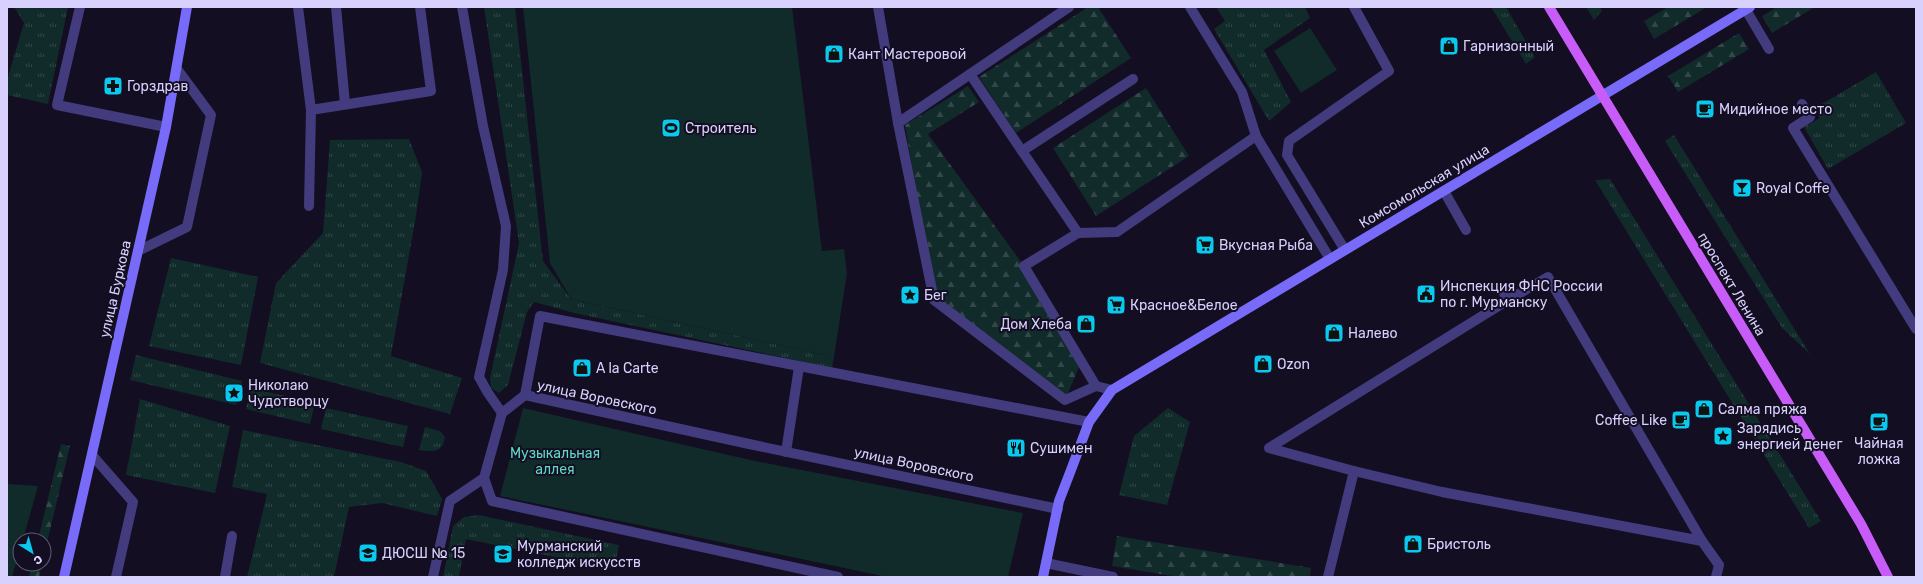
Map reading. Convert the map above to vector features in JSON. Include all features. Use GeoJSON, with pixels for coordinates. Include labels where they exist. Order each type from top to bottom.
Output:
{"type":"FeatureCollection","features":[{"type":"Feature","properties":{"kind":"main road","name":"проспект Ленина"},"geometry":{"type":"LineString","coordinates":[[1549,7],[1861,524],[1888,577]]}},
{"type":"Feature","properties":{"kind":"street"},"geometry":{"type":"LineString","coordinates":[[80,7],[57,105],[166,128]]}},
{"type":"Feature","properties":{"kind":"street","name":"улица Буркова"},"geometry":{"type":"LineString","coordinates":[[64,577],[166,128],[187,7]]}},
{"type":"Feature","properties":{"kind":"street"},"geometry":{"type":"LineString","coordinates":[[298,7],[311,110],[309,206]]}},
{"type":"Feature","properties":{"kind":"street"},"geometry":{"type":"LineString","coordinates":[[336,7],[345,104]]}},
{"type":"Feature","properties":{"kind":"street"},"geometry":{"type":"LineString","coordinates":[[311,110],[431,91],[420,7]]}},
{"type":"Feature","properties":{"kind":"street"},"geometry":{"type":"LineString","coordinates":[[462,7],[483,126],[506,226],[503,270],[479,377],[502,413],[484,478],[492,500],[838,577]]}},
{"type":"Feature","properties":{"kind":"street"},"geometry":{"type":"LineString","coordinates":[[878,7],[898,123],[934,300],[1065,400],[1096,386],[1112,390],[1089,422],[1058,509],[1043,577]]}},
{"type":"Feature","properties":{"kind":"street"},"geometry":{"type":"LineString","coordinates":[[898,123],[1069,7]]}},
{"type":"Feature","properties":{"kind":"street"},"geometry":{"type":"LineString","coordinates":[[1190,7],[1242,92],[1256,136],[1330,259]]}},
{"type":"Feature","properties":{"kind":"street"},"geometry":{"type":"LineString","coordinates":[[1344,250],[1287,155],[1288,141],[1389,71],[1354,7]]}},
{"type":"Feature","properties":{"kind":"street"},"geometry":{"type":"LineString","coordinates":[[1748,8],[1770,49]]}},
{"type":"Feature","properties":{"kind":"street","name":"Комсомольская улица"},"geometry":{"type":"LineString","coordinates":[[1112,390],[1748,8]]}},
{"type":"Feature","properties":{"kind":"street"},"geometry":{"type":"LineString","coordinates":[[138,251],[187,227],[211,115],[177,69]]}},
{"type":"Feature","properties":{"kind":"street"},"geometry":{"type":"LineString","coordinates":[[970,74],[1078,233]]}},
{"type":"Feature","properties":{"kind":"street"},"geometry":{"type":"LineString","coordinates":[[1022,151],[1132,79]]}},
{"type":"Feature","properties":{"kind":"street"},"geometry":{"type":"LineString","coordinates":[[1802,104],[1810,117],[1793,128],[1916,329]]}},
{"type":"Feature","properties":{"kind":"street"},"geometry":{"type":"LineString","coordinates":[[1096,386],[1024,266],[1078,233],[1117,232],[1256,136]]}},
{"type":"Feature","properties":{"kind":"street"},"geometry":{"type":"LineString","coordinates":[[1444,191],[1466,230]]}},
{"type":"Feature","properties":{"kind":"street"},"geometry":{"type":"LineString","coordinates":[[1702,541],[1442,492],[1354,471],[1269,448],[1508,300],[1548,277],[1702,541],[1719,565],[1716,577]]}},
{"type":"Feature","properties":{"kind":"street"},"geometry":{"type":"LineString","coordinates":[[1500,287],[1508,300]]}},
{"type":"Feature","properties":{"kind":"street"},"geometry":{"type":"LineString","coordinates":[[525,395],[540,316],[1089,422]]}},
{"type":"Feature","properties":{"kind":"street"},"geometry":{"type":"LineString","coordinates":[[786,452],[799,367]]}},
{"type":"Feature","properties":{"kind":"street","name":"улица Воровского"},"geometry":{"type":"LineString","coordinates":[[502,413],[525,395],[1058,509]]}},
{"type":"Feature","properties":{"kind":"street"},"geometry":{"type":"LineString","coordinates":[[92,454],[133,502],[116,577]]}},
{"type":"Feature","properties":{"kind":"street"},"geometry":{"type":"LineString","coordinates":[[1328,577],[1354,471]]}},
{"type":"Feature","properties":{"kind":"street"},"geometry":{"type":"LineString","coordinates":[[433,577],[450,501],[484,478]]}},
{"type":"Feature","properties":{"kind":"street"},"geometry":{"type":"LineString","coordinates":[[225,577],[232,536]]}},
{"type":"Feature","properties":{"kind":"street"},"geometry":{"type":"LineString","coordinates":[[1046,563],[1113,577]]}},
{"type":"Feature","properties":{"kind":"green space"},"geometry":{"type":"Polygon","coordinates":[[[14,7],[68,7],[48,104],[7,95],[7,80],[24,23],[14,7]]]}},
{"type":"Feature","properties":{"kind":"green space"},"geometry":{"type":"Polygon","coordinates":[[[484,7],[515,7],[543,261],[571,299],[834,357],[832,368],[574,313],[534,302],[527,312],[508,385],[499,393],[491,388],[490,378],[519,243],[484,7]]]}},
{"type":"Feature","properties":{"kind":"green space","name":"Строитель"},"geometry":{"type":"Polygon","coordinates":[[[523,7],[792,7],[822,251],[844,249],[847,273],[834,357],[571,299],[550,263],[523,7]]]}},
{"type":"Feature","properties":{"kind":"green space"},"geometry":{"type":"Polygon","coordinates":[[[1088,7],[1098,7],[1131,58],[1016,133],[979,77],[1088,7]]]}},
{"type":"Feature","properties":{"kind":"green space"},"geometry":{"type":"Polygon","coordinates":[[[1216,7],[1305,7],[1310,18],[1264,50],[1291,102],[1269,121],[1214,29],[1225,21],[1216,7]]]}},
{"type":"Feature","properties":{"kind":"green space"},"geometry":{"type":"Polygon","coordinates":[[[1491,7],[1506,7],[1535,57],[1526,64],[1491,7]]]}},
{"type":"Feature","properties":{"kind":"green space"},"geometry":{"type":"Polygon","coordinates":[[[1586,7],[1600,7],[1602,11],[1594,20],[1586,7]]]}},
{"type":"Feature","properties":{"kind":"green space"},"geometry":{"type":"Polygon","coordinates":[[[1668,7],[1707,7],[1654,39],[1644,21],[1668,7]]]}},
{"type":"Feature","properties":{"kind":"green space"},"geometry":{"type":"Polygon","coordinates":[[[1777,7],[1815,7],[1772,33],[1762,16],[1777,7]]]}},
{"type":"Feature","properties":{"kind":"green space"},"geometry":{"type":"Polygon","coordinates":[[[1310,28],[1337,70],[1301,93],[1274,51],[1310,28]]]}},
{"type":"Feature","properties":{"kind":"green space"},"geometry":{"type":"Polygon","coordinates":[[[1739,33],[1749,49],[1678,92],[1668,76],[1739,33]]]}},
{"type":"Feature","properties":{"kind":"green space"},"geometry":{"type":"Polygon","coordinates":[[[1876,72],[1906,123],[1828,169],[1804,127],[1820,118],[1815,108],[1876,72]]]}},
{"type":"Feature","properties":{"kind":"green space"},"geometry":{"type":"Polygon","coordinates":[[[968,86],[979,102],[928,134],[1024,266],[1082,360],[1065,400],[934,300],[905,125],[968,86]]]}},
{"type":"Feature","properties":{"kind":"green space"},"geometry":{"type":"Polygon","coordinates":[[[1146,88],[1189,156],[1096,216],[1053,148],[1146,88]]]}},
{"type":"Feature","properties":{"kind":"green space"},"geometry":{"type":"Polygon","coordinates":[[[1674,135],[1810,354],[1782,328],[1665,141],[1674,135]]]}},
{"type":"Feature","properties":{"kind":"green space"},"geometry":{"type":"Polygon","coordinates":[[[409,139],[422,172],[416,216],[391,356],[462,378],[450,414],[260,363],[276,283],[323,233],[330,140],[409,139]]]}},
{"type":"Feature","properties":{"kind":"green space"},"geometry":{"type":"Polygon","coordinates":[[[1610,179],[1821,521],[1809,528],[1595,180],[1610,179]]]}},
{"type":"Feature","properties":{"kind":"green space"},"geometry":{"type":"Polygon","coordinates":[[[171,258],[258,277],[241,365],[149,346],[171,258]]]}},
{"type":"Feature","properties":{"kind":"green space"},"geometry":{"type":"Polygon","coordinates":[[[136,355],[242,381],[236,405],[130,380],[136,355]]]}},
{"type":"Feature","properties":{"kind":"green space"},"geometry":{"type":"Polygon","coordinates":[[[251,388],[315,403],[310,424],[246,409],[251,388]]]}},
{"type":"Feature","properties":{"kind":"green space"},"geometry":{"type":"Polygon","coordinates":[[[140,399],[230,426],[215,493],[126,475],[140,399]]]}},
{"type":"Feature","properties":{"kind":"green space"},"geometry":{"type":"Polygon","coordinates":[[[326,408],[408,426],[403,447],[321,429],[326,408]]]}},
{"type":"Feature","properties":{"kind":"green space","name":"Музыкальная аллея"},"geometry":{"type":"Polygon","coordinates":[[[523,408],[755,461],[1023,513],[1008,577],[887,577],[500,496],[523,408]]]}},
{"type":"Feature","properties":{"kind":"green space"},"geometry":{"type":"Polygon","coordinates":[[[1168,408],[1190,422],[1167,505],[1119,495],[1134,436],[1168,408]]]}},
{"type":"Feature","properties":{"kind":"green space"},"geometry":{"type":"Polygon","coordinates":[[[425,427],[440,431],[445,437],[442,446],[439,449],[432,451],[419,450],[425,427]]]}},
{"type":"Feature","properties":{"kind":"green space"},"geometry":{"type":"Polygon","coordinates":[[[243,430],[401,462],[426,471],[442,499],[437,516],[382,503],[349,507],[334,577],[247,577],[267,494],[232,487],[243,430]]]}},
{"type":"Feature","properties":{"kind":"green space"},"geometry":{"type":"Polygon","coordinates":[[[61,444],[70,446],[49,532],[40,532],[61,444]]]}},
{"type":"Feature","properties":{"kind":"green space"},"geometry":{"type":"Polygon","coordinates":[[[7,484],[38,486],[25,532],[12,532],[12,572],[13,572],[12,577],[7,577],[7,484]]]}},
{"type":"Feature","properties":{"kind":"green space"},"geometry":{"type":"Polygon","coordinates":[[[479,515],[619,545],[614,569],[466,539],[459,577],[443,577],[453,526],[464,517],[479,515]]]}},
{"type":"Feature","properties":{"kind":"green space"},"geometry":{"type":"Polygon","coordinates":[[[1117,536],[1311,568],[1310,577],[1178,577],[1112,566],[1117,536]]]}},
{"type":"Feature","properties":{"kind":"green space"},"geometry":{"type":"Polygon","coordinates":[[[30,572],[40,572],[39,577],[29,577],[30,572]]]}},
{"type":"Feature","properties":{"kind":"place","name":"Гарнизонный"},"geometry":{"type":"Point","coordinates":[1449,46]}},
{"type":"Feature","properties":{"kind":"place","name":"Кант Мастеровой"},"geometry":{"type":"Point","coordinates":[834,54]}},
{"type":"Feature","properties":{"kind":"place","name":"Горздрав"},"geometry":{"type":"Point","coordinates":[113,86]}},
{"type":"Feature","properties":{"kind":"place","name":"Мидийное место"},"geometry":{"type":"Point","coordinates":[1705,109]}},
{"type":"Feature","properties":{"kind":"place","name":"Строитель"},"geometry":{"type":"Point","coordinates":[671,128]}},
{"type":"Feature","properties":{"kind":"place","name":"Royal Coffe"},"geometry":{"type":"Point","coordinates":[1742,188]}},
{"type":"Feature","properties":{"kind":"place","name":"Вкусная Рыба"},"geometry":{"type":"Point","coordinates":[1205,245]}},
{"type":"Feature","properties":{"kind":"place","name":"Инспекция ФНС России по г. Мурманску"},"geometry":{"type":"Point","coordinates":[1426,294]}},
{"type":"Feature","properties":{"kind":"place","name":"Бег"},"geometry":{"type":"Point","coordinates":[910,295]}},
{"type":"Feature","properties":{"kind":"place","name":"Красное&Белое"},"geometry":{"type":"Point","coordinates":[1116,305]}},
{"type":"Feature","properties":{"kind":"place","name":"Дом Хлеба"},"geometry":{"type":"Point","coordinates":[1086,324]}},
{"type":"Feature","properties":{"kind":"place","name":"Налево"},"geometry":{"type":"Point","coordinates":[1334,333]}},
{"type":"Feature","properties":{"kind":"place","name":"Ozon"},"geometry":{"type":"Point","coordinates":[1263,364]}},
{"type":"Feature","properties":{"kind":"place","name":"A la Carte"},"geometry":{"type":"Point","coordinates":[582,368]}},
{"type":"Feature","properties":{"kind":"place","name":"Николаю Чудотворцу"},"geometry":{"type":"Point","coordinates":[234,393]}},
{"type":"Feature","properties":{"kind":"place","name":"Салма пряжа"},"geometry":{"type":"Point","coordinates":[1704,409]}},
{"type":"Feature","properties":{"kind":"place","name":"Coffee Like"},"geometry":{"type":"Point","coordinates":[1681,420]}},
{"type":"Feature","properties":{"kind":"place","name":"Чайная ложка"},"geometry":{"type":"Point","coordinates":[1879,422]}},
{"type":"Feature","properties":{"kind":"place","name":"Зарядись энергией денег"},"geometry":{"type":"Point","coordinates":[1723,436]}},
{"type":"Feature","properties":{"kind":"place","name":"Сушимен"},"geometry":{"type":"Point","coordinates":[1016,448]}},
{"type":"Feature","properties":{"kind":"place","name":"Бристоль"},"geometry":{"type":"Point","coordinates":[1413,544]}},
{"type":"Feature","properties":{"kind":"place","name":"ДЮСШ № 15"},"geometry":{"type":"Point","coordinates":[368,553]}},
{"type":"Feature","properties":{"kind":"place","name":"Мурманский колледж искусств"},"geometry":{"type":"Point","coordinates":[503,554]}}]}
